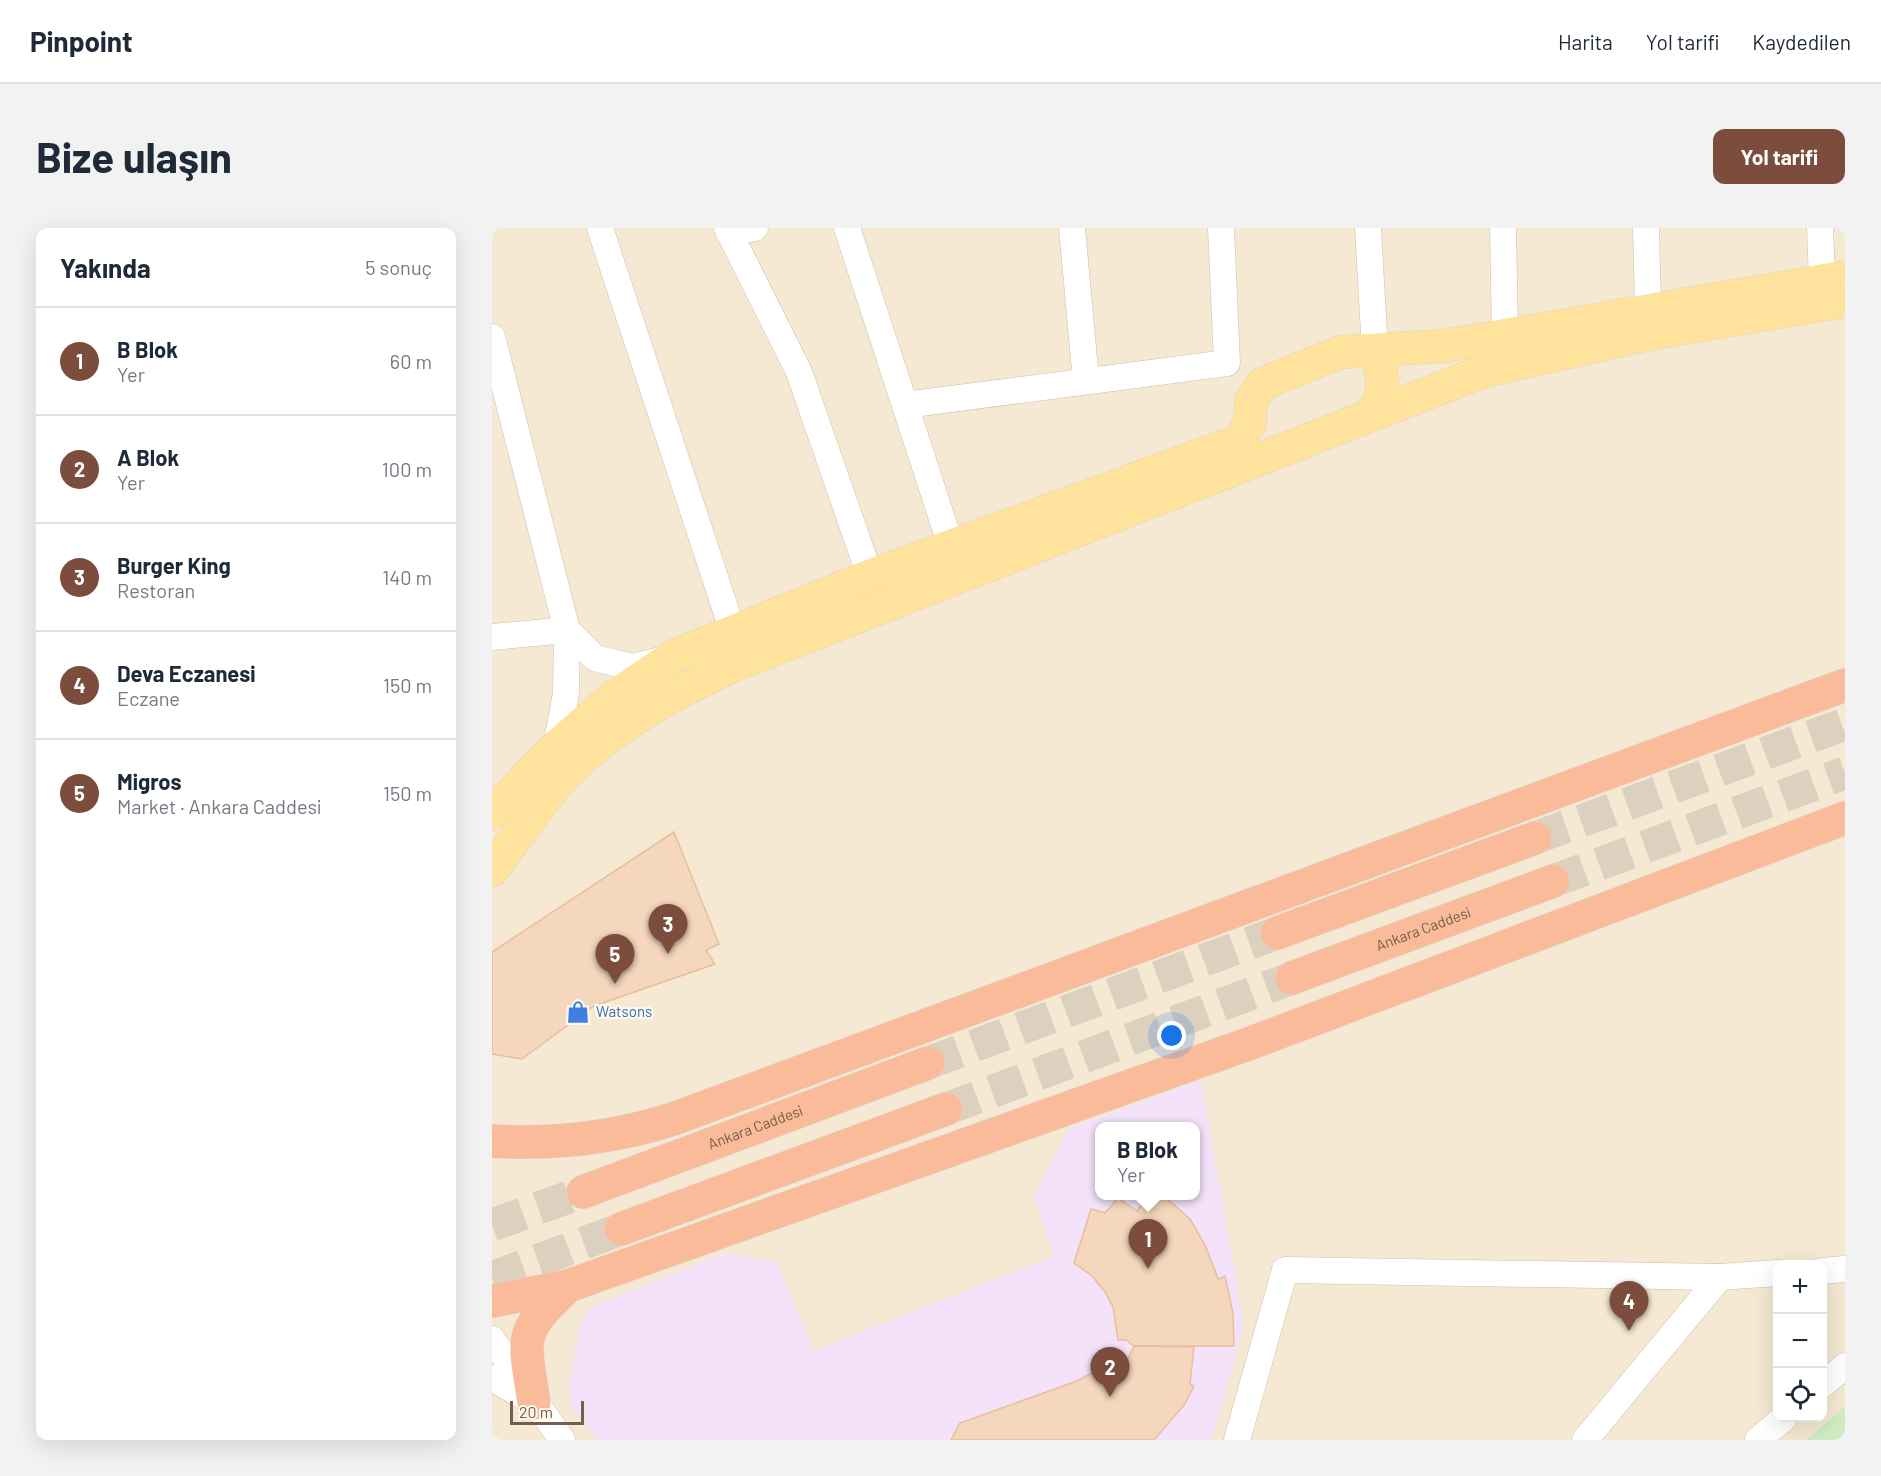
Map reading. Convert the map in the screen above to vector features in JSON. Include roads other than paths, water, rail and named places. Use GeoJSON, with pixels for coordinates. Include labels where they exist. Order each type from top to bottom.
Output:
{"type":"FeatureCollection","features":[{"type":"Feature","properties":{"kind":"highway"},"geometry":{"type":"LineString","coordinates":[[492,1141],[535,1143],[583,1140],[640,1130],[676,1118],[1845,685]]}},
{"type":"Feature","properties":{"kind":"highway"},"geometry":{"type":"LineString","coordinates":[[492,1301],[568,1286],[1251,1043],[1845,818]]}},
{"type":"Feature","properties":{"kind":"highway"},"geometry":{"type":"LineString","coordinates":[[1277,933],[1535,838]]}},
{"type":"Feature","properties":{"kind":"highway","name":"Ankara Caddesi"},"geometry":{"type":"LineString","coordinates":[[1292,978],[1553,881]]}},
{"type":"Feature","properties":{"kind":"highway","name":"Ankara Caddesi"},"geometry":{"type":"LineString","coordinates":[[582,1192],[928,1063]]}},
{"type":"Feature","properties":{"kind":"highway"},"geometry":{"type":"LineString","coordinates":[[621,1229],[946,1109]]}},
{"type":"Feature","properties":{"kind":"highway"},"geometry":{"type":"LineString","coordinates":[[534,1402],[526,1347],[529,1329],[540,1312],[568,1286]]}},
{"type":"Feature","properties":{"kind":"main road"},"geometry":{"type":"LineString","coordinates":[[492,854],[611,699],[674,656],[870,576],[1239,441],[1250,423],[1251,401],[1262,384],[1341,352],[1444,346],[1648,310],[1838,286]]}},
{"type":"Feature","properties":{"kind":"main road"},"geometry":{"type":"LineString","coordinates":[[492,813],[562,760],[640,716],[677,692],[727,669],[1283,447],[1484,371],[1520,361],[1649,334],[1838,286]]}},
{"type":"Feature","properties":{"kind":"main road"},"geometry":{"type":"LineString","coordinates":[[1372,413],[1382,398],[1384,381],[1375,351]]}},
{"type":"Feature","properties":{"kind":"main road"},"geometry":{"type":"LineString","coordinates":[[1250,423],[1263,442],[1283,447]]}},
{"type":"Feature","properties":{"kind":"main road"},"geometry":{"type":"LineString","coordinates":[[492,870],[562,760]]}},
{"type":"Feature","properties":{"kind":"street"},"geometry":{"type":"LineString","coordinates":[[600,228],[732,632]]}},
{"type":"Feature","properties":{"kind":"street"},"geometry":{"type":"LineString","coordinates":[[755,228],[728,231],[799,372],[870,576]]}},
{"type":"Feature","properties":{"kind":"street"},"geometry":{"type":"LineString","coordinates":[[848,228],[951,546]]}},
{"type":"Feature","properties":{"kind":"street"},"geometry":{"type":"LineString","coordinates":[[1071,228],[1086,381]]}},
{"type":"Feature","properties":{"kind":"street"},"geometry":{"type":"LineString","coordinates":[[905,405],[1227,363],[1221,228]]}},
{"type":"Feature","properties":{"kind":"street"},"geometry":{"type":"LineString","coordinates":[[1368,228],[1375,351]]}},
{"type":"Feature","properties":{"kind":"street"},"geometry":{"type":"LineString","coordinates":[[1503,228],[1505,336]]}},
{"type":"Feature","properties":{"kind":"street"},"geometry":{"type":"LineString","coordinates":[[1646,228],[1648,310]]}},
{"type":"Feature","properties":{"kind":"street"},"geometry":{"type":"LineString","coordinates":[[1820,228],[1838,286]]}},
{"type":"Feature","properties":{"kind":"street"},"geometry":{"type":"LineString","coordinates":[[493,348],[567,630],[562,760]]}},
{"type":"Feature","properties":{"kind":"street"},"geometry":{"type":"LineString","coordinates":[[492,637],[567,630]]}},
{"type":"Feature","properties":{"kind":"street"},"geometry":{"type":"LineString","coordinates":[[567,630],[595,658],[632,667],[674,656]]}},
{"type":"Feature","properties":{"kind":"street"},"geometry":{"type":"LineString","coordinates":[[1827,1270],[1845,1269]]}},
{"type":"Feature","properties":{"kind":"street"},"geometry":{"type":"LineString","coordinates":[[1239,1440],[1285,1270],[1720,1277],[1773,1273]]}},
{"type":"Feature","properties":{"kind":"street"},"geometry":{"type":"LineString","coordinates":[[1585,1440],[1720,1277]]}},
{"type":"Feature","properties":{"kind":"street"},"geometry":{"type":"LineString","coordinates":[[492,1339],[562,1440]]}},
{"type":"Feature","properties":{"kind":"street"},"geometry":{"type":"LineString","coordinates":[[1827,1381],[1845,1366]]}},
{"type":"Feature","properties":{"kind":"street"},"geometry":{"type":"LineString","coordinates":[[492,1378],[534,1402]]}},
{"type":"Feature","properties":{"kind":"street"},"geometry":{"type":"LineString","coordinates":[[1758,1440],[1779,1422]]}},
{"type":"Feature","properties":{"kind":"tunnel"},"geometry":{"type":"LineString","coordinates":[[1535,838],[1845,724]]}},
{"type":"Feature","properties":{"kind":"tunnel"},"geometry":{"type":"LineString","coordinates":[[1553,881],[1845,773]]}},
{"type":"Feature","properties":{"kind":"tunnel"},"geometry":{"type":"LineString","coordinates":[[928,1063],[1277,933]]}},
{"type":"Feature","properties":{"kind":"tunnel"},"geometry":{"type":"LineString","coordinates":[[946,1109],[1292,978]]}},
{"type":"Feature","properties":{"kind":"tunnel"},"geometry":{"type":"LineString","coordinates":[[492,1225],[583,1192]]}},
{"type":"Feature","properties":{"kind":"tunnel"},"geometry":{"type":"LineString","coordinates":[[492,1278],[621,1229]]}},
{"type":"Feature","properties":{"kind":"place","name":"Burger King"},"geometry":{"type":"Point","coordinates":[668,954]}},
{"type":"Feature","properties":{"kind":"place","name":"Migros"},"geometry":{"type":"Point","coordinates":[615,984]}},
{"type":"Feature","properties":{"kind":"place","name":"Watsons"},"geometry":{"type":"Point","coordinates":[578,1012]}},
{"type":"Feature","properties":{"kind":"place","name":"B Blok"},"geometry":{"type":"Point","coordinates":[1148,1269]}},
{"type":"Feature","properties":{"kind":"place","name":"Deva Eczanesi"},"geometry":{"type":"Point","coordinates":[1629,1331]}},
{"type":"Feature","properties":{"kind":"place","name":"A Blok"},"geometry":{"type":"Point","coordinates":[1110,1397]}}]}
